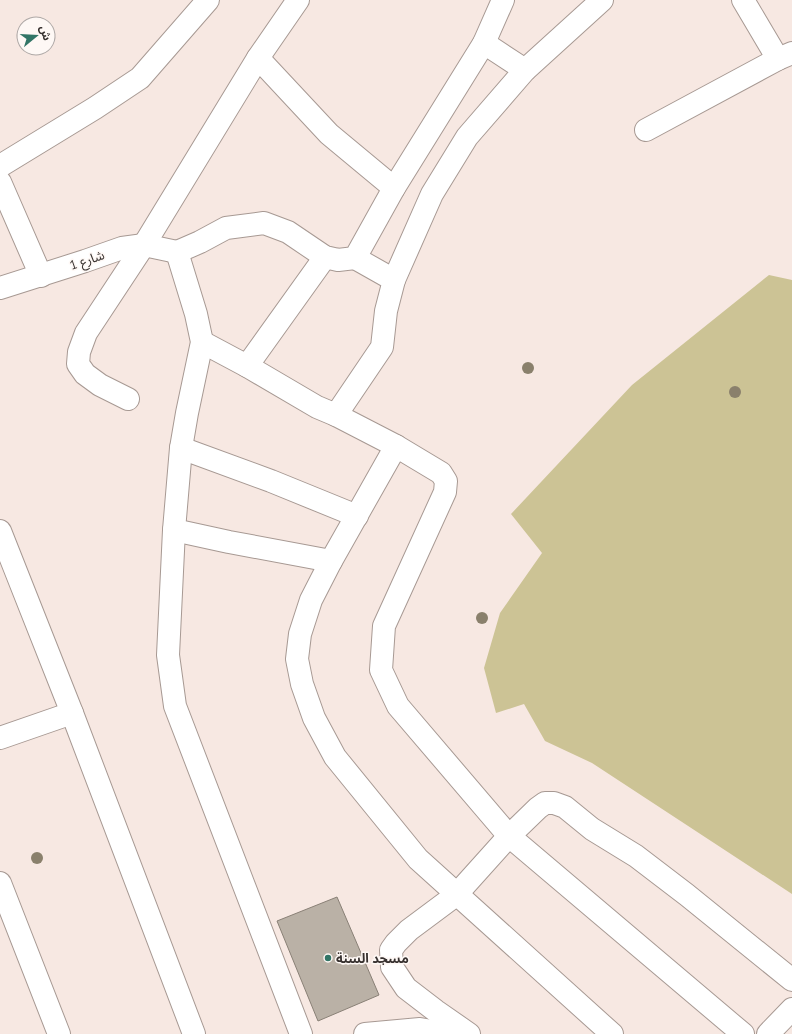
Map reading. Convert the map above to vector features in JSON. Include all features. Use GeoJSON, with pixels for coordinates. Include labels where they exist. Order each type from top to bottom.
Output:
{"type":"FeatureCollection","features":[{"type":"Feature","properties":{"kind":"street"},"geometry":{"type":"LineString","coordinates":[[0,166],[96,108],[140,78],[208,0]]}},
{"type":"Feature","properties":{"kind":"street"},"geometry":{"type":"LineString","coordinates":[[128,399],[100,385],[85,374],[78,364],[79,352],[86,333],[144,245],[258,58],[298,0]]}},
{"type":"Feature","properties":{"kind":"street"},"geometry":{"type":"LineString","coordinates":[[355,258],[394,188],[484,43],[503,0]]}},
{"type":"Feature","properties":{"kind":"street"},"geometry":{"type":"LineString","coordinates":[[336,415],[382,347],[386,311],[394,280],[432,194],[467,137],[525,70],[602,0]]}},
{"type":"Feature","properties":{"kind":"street"},"geometry":{"type":"LineString","coordinates":[[646,130],[785,56],[743,0]]}},
{"type":"Feature","properties":{"kind":"street"},"geometry":{"type":"LineString","coordinates":[[484,43],[525,70]]}},
{"type":"Feature","properties":{"kind":"street"},"geometry":{"type":"LineString","coordinates":[[258,58],[329,134],[394,188]]}},
{"type":"Feature","properties":{"kind":"street"},"geometry":{"type":"LineString","coordinates":[[0,182],[41,276]]}},
{"type":"Feature","properties":{"kind":"street"},"geometry":{"type":"LineString","coordinates":[[301,1034],[175,706],[168,655],[174,530],[181,448],[202,342],[196,314],[176,252],[200,242],[226,228],[264,223],[288,232],[325,256],[338,260],[355,258],[394,280]]}},
{"type":"Feature","properties":{"kind":"street","name":"شارع 1"},"geometry":{"type":"LineString","coordinates":[[0,288],[41,276],[122,248],[144,245],[176,252]]}},
{"type":"Feature","properties":{"kind":"street"},"geometry":{"type":"LineString","coordinates":[[247,366],[325,256]]}},
{"type":"Feature","properties":{"kind":"street"},"geometry":{"type":"LineString","coordinates":[[202,342],[247,366],[317,407],[336,415],[396,446],[442,473],[446,481],[445,492],[384,626],[381,670],[398,706],[509,836],[743,1034]]}},
{"type":"Feature","properties":{"kind":"street"},"geometry":{"type":"LineString","coordinates":[[396,446],[331,561],[311,600],[300,634],[298,666],[302,684],[314,718],[335,757],[418,859],[456,895],[612,1034]]}},
{"type":"Feature","properties":{"kind":"street"},"geometry":{"type":"LineString","coordinates":[[181,448],[271,481],[357,516]]}},
{"type":"Feature","properties":{"kind":"street"},"geometry":{"type":"LineString","coordinates":[[174,530],[331,561]]}},
{"type":"Feature","properties":{"kind":"street"},"geometry":{"type":"LineString","coordinates":[[0,531],[72,713],[194,1034]]}},
{"type":"Feature","properties":{"kind":"street"},"geometry":{"type":"LineString","coordinates":[[0,738],[72,713]]}},
{"type":"Feature","properties":{"kind":"street"},"geometry":{"type":"LineString","coordinates":[[469,1034],[406,988],[392,967],[391,950],[409,930],[456,895],[509,836],[545,803],[554,803],[565,807],[592,829],[636,856],[681,890],[792,980]]}},
{"type":"Feature","properties":{"kind":"street"},"geometry":{"type":"LineString","coordinates":[[0,883],[59,1034]]}},
{"type":"Feature","properties":{"kind":"street"},"geometry":{"type":"LineString","coordinates":[[768,1034],[792,1008]]}},
{"type":"Feature","properties":{"kind":"street"},"geometry":{"type":"LineString","coordinates":[[365,1034],[420,1029],[450,1034]]}},
{"type":"Feature","properties":{"kind":"shaded area"},"geometry":{"type":"Polygon","coordinates":[[[769,275],[792,280],[792,894],[592,763],[545,741],[524,704],[496,713],[484,668],[500,613],[542,553],[511,514],[632,385],[769,275]]]}},
{"type":"Feature","properties":{"kind":"building","name":"مسجد السنة"},"geometry":{"type":"Polygon","coordinates":[[[337,897],[379,995],[318,1021],[277,921],[337,897]]]}},
{"type":"Feature","properties":{"kind":"place","name":"مسجد السنة"},"geometry":{"type":"Point","coordinates":[328,958]}}]}
